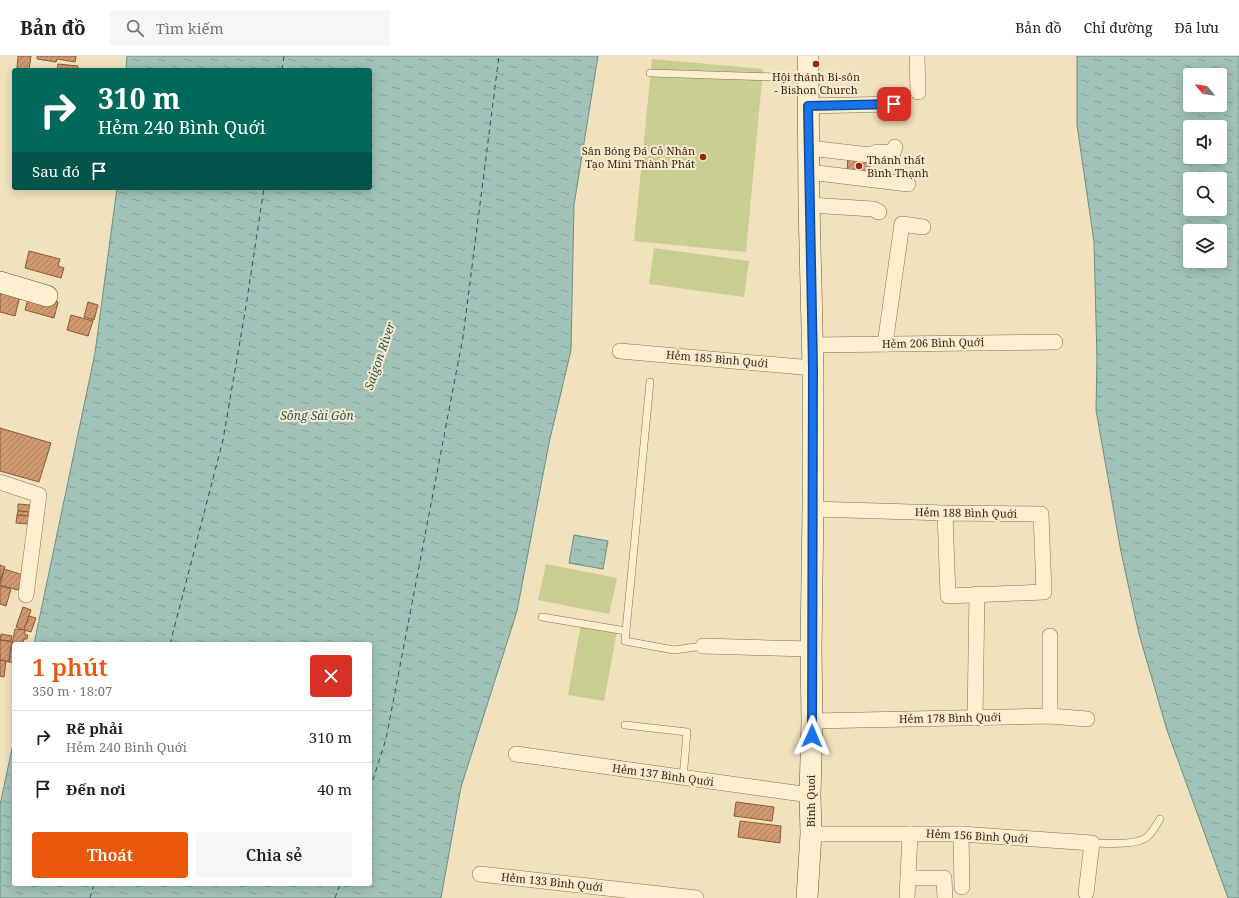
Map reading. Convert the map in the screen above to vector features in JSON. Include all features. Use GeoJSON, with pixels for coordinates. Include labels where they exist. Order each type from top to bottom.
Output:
{"type":"FeatureCollection","features":[{"type":"Feature","properties":{"kind":"main road","name":"Binh Quoi"},"geometry":{"type":"LineString","coordinates":[[807,898],[811,834],[810,795],[812,721],[811,650],[813,509],[813,368],[809,205],[808,56]]}},
{"type":"Feature","properties":{"kind":"main road"},"geometry":{"type":"LineString","coordinates":[[0,282],[47,296]]}},
{"type":"Feature","properties":{"kind":"street"},"geometry":{"type":"LineString","coordinates":[[917,56],[918,92]]}},
{"type":"Feature","properties":{"kind":"street"},"geometry":{"type":"LineString","coordinates":[[808,106],[894,104]]}},
{"type":"Feature","properties":{"kind":"street"},"geometry":{"type":"LineString","coordinates":[[809,148],[870,155],[877,152],[893,153],[895,147]]}},
{"type":"Feature","properties":{"kind":"street"},"geometry":{"type":"LineString","coordinates":[[809,172],[908,184]]}},
{"type":"Feature","properties":{"kind":"street"},"geometry":{"type":"LineString","coordinates":[[809,205],[873,209],[879,212]]}},
{"type":"Feature","properties":{"kind":"street"},"geometry":{"type":"LineString","coordinates":[[885,344],[902,224],[923,227]]}},
{"type":"Feature","properties":{"kind":"street","name":"Hẻm 206 Bình Quới"},"geometry":{"type":"LineString","coordinates":[[812,344],[1055,342]]}},
{"type":"Feature","properties":{"kind":"street","name":"Hẻm 185 Bình Quới"},"geometry":{"type":"LineString","coordinates":[[620,351],[813,368]]}},
{"type":"Feature","properties":{"kind":"street"},"geometry":{"type":"LineString","coordinates":[[0,482],[39,495],[26,595]]}},
{"type":"Feature","properties":{"kind":"street","name":"Hẻm 188 Bình Quới"},"geometry":{"type":"LineString","coordinates":[[813,509],[1041,514],[1044,592],[977,594]]}},
{"type":"Feature","properties":{"kind":"street"},"geometry":{"type":"LineString","coordinates":[[945,513],[948,596],[977,594],[975,718]]}},
{"type":"Feature","properties":{"kind":"street"},"geometry":{"type":"LineString","coordinates":[[1050,636],[1050,716]]}},
{"type":"Feature","properties":{"kind":"street"},"geometry":{"type":"LineString","coordinates":[[703,646],[811,650]]}},
{"type":"Feature","properties":{"kind":"street","name":"Hẻm 178 Bình Quới"},"geometry":{"type":"LineString","coordinates":[[812,721],[1050,716],[1087,718]]}},
{"type":"Feature","properties":{"kind":"street","name":"Hẻm 137 Bình Quới"},"geometry":{"type":"LineString","coordinates":[[516,754],[810,795]]}},
{"type":"Feature","properties":{"kind":"street","name":"Hẻm 156 Bình Quới"},"geometry":{"type":"LineString","coordinates":[[811,834],[961,834],[1092,843]]}},
{"type":"Feature","properties":{"kind":"street"},"geometry":{"type":"LineString","coordinates":[[907,898],[910,834]]}},
{"type":"Feature","properties":{"kind":"street"},"geometry":{"type":"LineString","coordinates":[[961,834],[962,886]]}},
{"type":"Feature","properties":{"kind":"street"},"geometry":{"type":"LineString","coordinates":[[1086,893],[1092,843]]}},
{"type":"Feature","properties":{"kind":"street","name":"Hẻm 133 Bình Quới"},"geometry":{"type":"LineString","coordinates":[[480,874],[696,898]]}},
{"type":"Feature","properties":{"kind":"street"},"geometry":{"type":"LineString","coordinates":[[908,878],[944,878],[945,898]]}},
{"type":"Feature","properties":{"kind":"lane"},"geometry":{"type":"LineString","coordinates":[[650,73],[808,79]]}},
{"type":"Feature","properties":{"kind":"lane"},"geometry":{"type":"LineString","coordinates":[[650,382],[625,642],[674,650],[703,646]]}},
{"type":"Feature","properties":{"kind":"lane"},"geometry":{"type":"LineString","coordinates":[[542,617],[626,631]]}},
{"type":"Feature","properties":{"kind":"lane"},"geometry":{"type":"LineString","coordinates":[[625,724],[687,732],[683,778]]}},
{"type":"Feature","properties":{"kind":"lane"},"geometry":{"type":"LineString","coordinates":[[1092,843],[1126,843],[1139,841],[1146,838],[1160,819]]}},
{"type":"Feature","properties":{"kind":"green space"},"geometry":{"type":"Polygon","coordinates":[[[652,59],[763,69],[746,252],[634,241],[652,59]]]}},
{"type":"Feature","properties":{"kind":"green space"},"geometry":{"type":"Polygon","coordinates":[[[654,248],[749,261],[744,297],[649,284],[654,248]]]}},
{"type":"Feature","properties":{"kind":"green space"},"geometry":{"type":"Polygon","coordinates":[[[546,564],[617,578],[609,614],[538,600],[546,564]]]}},
{"type":"Feature","properties":{"kind":"green space"},"geometry":{"type":"Polygon","coordinates":[[[581,624],[617,631],[604,701],[568,695],[581,624]]]}},
{"type":"Feature","properties":{"kind":"water","name":"Sông Sài Gòn"},"geometry":{"type":"Polygon","coordinates":[[[127,56],[598,56],[574,205],[571,350],[549,443],[517,611],[461,787],[441,898],[0,898],[0,805],[12,748],[12,886],[372,886],[372,642],[34,642],[95,353],[117,190],[372,190],[372,68],[126,68],[127,56]]]}},
{"type":"Feature","properties":{"kind":"water"},"geometry":{"type":"Polygon","coordinates":[[[1077,56],[1239,56],[1239,898],[1228,898],[1167,730],[1139,634],[1121,552],[1096,410],[1097,360],[1094,242],[1077,125],[1077,56]]]}},
{"type":"Feature","properties":{"kind":"water"},"geometry":{"type":"Polygon","coordinates":[[[574,535],[608,541],[603,569],[569,563],[574,535]]]}},
{"type":"Feature","properties":{"kind":"building"},"geometry":{"type":"Polygon","coordinates":[[[18,56],[31,56],[29,68],[17,68],[18,56]]]}},
{"type":"Feature","properties":{"kind":"building"},"geometry":{"type":"Polygon","coordinates":[[[37,56],[76,56],[75,62],[57,59],[56,62],[37,59],[37,56]]]}},
{"type":"Feature","properties":{"kind":"building"},"geometry":{"type":"Polygon","coordinates":[[[58,64],[78,66],[78,68],[57,68],[58,64]]]}},
{"type":"Feature","properties":{"kind":"building","name":"Thánh thất Bình Thạnh"},"geometry":{"type":"Polygon","coordinates":[[[848,155],[870,162],[870,169],[864,174],[847,173],[848,155]]]}},
{"type":"Feature","properties":{"kind":"building"},"geometry":{"type":"Polygon","coordinates":[[[29,251],[60,259],[58,266],[64,268],[61,278],[25,268],[29,251]]]}},
{"type":"Feature","properties":{"kind":"building"},"geometry":{"type":"Polygon","coordinates":[[[0,290],[20,296],[15,316],[0,312],[0,290]]]}},
{"type":"Feature","properties":{"kind":"building"},"geometry":{"type":"Polygon","coordinates":[[[29,295],[58,302],[54,318],[25,310],[29,295]]]}},
{"type":"Feature","properties":{"kind":"building"},"geometry":{"type":"Polygon","coordinates":[[[88,302],[98,305],[94,320],[84,317],[88,302]]]}},
{"type":"Feature","properties":{"kind":"building"},"geometry":{"type":"Polygon","coordinates":[[[71,315],[93,321],[88,336],[67,330],[71,315]]]}},
{"type":"Feature","properties":{"kind":"building"},"geometry":{"type":"Polygon","coordinates":[[[0,428],[51,443],[39,482],[0,471],[0,428]]]}},
{"type":"Feature","properties":{"kind":"building"},"geometry":{"type":"Polygon","coordinates":[[[18,504],[30,505],[30,512],[18,511],[18,504]]]}},
{"type":"Feature","properties":{"kind":"building"},"geometry":{"type":"Polygon","coordinates":[[[18,511],[30,512],[29,516],[17,515],[18,511]]]}},
{"type":"Feature","properties":{"kind":"building"},"geometry":{"type":"Polygon","coordinates":[[[17,515],[29,516],[28,524],[16,523],[17,515]]]}},
{"type":"Feature","properties":{"kind":"building"},"geometry":{"type":"Polygon","coordinates":[[[0,565],[5,567],[0,581],[0,565]]]}},
{"type":"Feature","properties":{"kind":"building"},"geometry":{"type":"Polygon","coordinates":[[[4,569],[23,575],[18,590],[0,585],[4,569]]]}},
{"type":"Feature","properties":{"kind":"building"},"geometry":{"type":"Polygon","coordinates":[[[0,586],[11,589],[6,606],[0,604],[0,586]]]}},
{"type":"Feature","properties":{"kind":"building"},"geometry":{"type":"Polygon","coordinates":[[[23,607],[31,610],[24,630],[16,627],[23,607]]]}},
{"type":"Feature","properties":{"kind":"building"},"geometry":{"type":"Polygon","coordinates":[[[29,616],[36,618],[31,632],[24,630],[29,616]]]}},
{"type":"Feature","properties":{"kind":"building"},"geometry":{"type":"Polygon","coordinates":[[[15,629],[25,630],[25,635],[28,635],[27,639],[24,639],[23,642],[12,642],[15,629]]]}},
{"type":"Feature","properties":{"kind":"building"},"geometry":{"type":"Polygon","coordinates":[[[1,634],[12,636],[11,641],[0,640],[1,634]]]}},
{"type":"Feature","properties":{"kind":"building"},"geometry":{"type":"Polygon","coordinates":[[[0,640],[12,642],[9,662],[0,660],[0,640]]]}},
{"type":"Feature","properties":{"kind":"building"},"geometry":{"type":"Polygon","coordinates":[[[11,647],[12,663],[9,662],[11,647]]]}},
{"type":"Feature","properties":{"kind":"building"},"geometry":{"type":"Polygon","coordinates":[[[0,660],[6,661],[4,677],[0,676],[0,660]]]}},
{"type":"Feature","properties":{"kind":"building"},"geometry":{"type":"Polygon","coordinates":[[[736,802],[774,807],[772,821],[734,816],[736,802]]]}},
{"type":"Feature","properties":{"kind":"building"},"geometry":{"type":"Polygon","coordinates":[[[740,821],[781,826],[780,843],[738,837],[740,821]]]}},
{"type":"Feature","properties":{"kind":"ferry route"},"geometry":{"type":"LineString","coordinates":[[282,68],[284,56]]}},
{"type":"Feature","properties":{"kind":"ferry route"},"geometry":{"type":"LineString","coordinates":[[372,783],[386,739],[463,337],[499,56]]}},
{"type":"Feature","properties":{"kind":"ferry route"},"geometry":{"type":"LineString","coordinates":[[171,642],[223,440],[264,190]]}},
{"type":"Feature","properties":{"kind":"ferry route"},"geometry":{"type":"LineString","coordinates":[[90,898],[93,886]]}},
{"type":"Feature","properties":{"kind":"ferry route"},"geometry":{"type":"LineString","coordinates":[[335,898],[339,886]]}},
{"type":"Feature","properties":{"kind":"place","name":"Hội thánh Bi-sôn - Bishon Church"},"geometry":{"type":"Point","coordinates":[816,64]}},
{"type":"Feature","properties":{"kind":"place","name":"Sân Bóng Đá Cỏ Nhân Tạo Mini Thành Phát"},"geometry":{"type":"Point","coordinates":[703,157]}},
{"type":"Feature","properties":{"kind":"place","name":"Thánh thất Bình Thạnh"},"geometry":{"type":"Point","coordinates":[859,166]}},
{"type":"Feature","properties":{"kind":"route"},"geometry":{"type":"LineString","coordinates":[[812,736],[811,650],[813,368],[808,106],[894,104]]}},
{"type":"Feature","properties":{"kind":"water label","name":"Saigon River"},"geometry":{"type":"Point","coordinates":[380,356]}}]}
